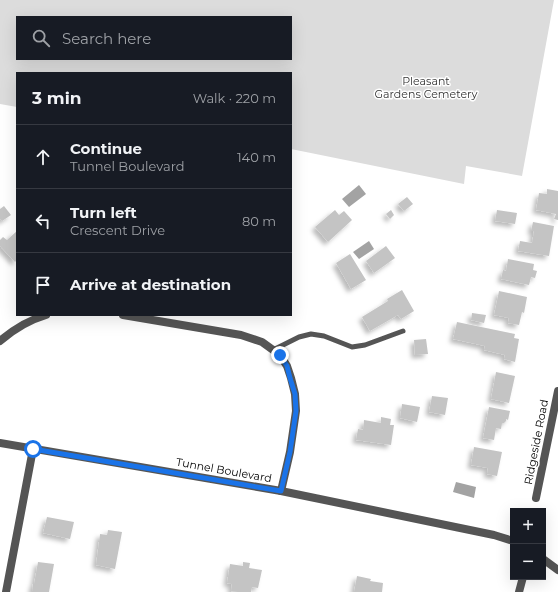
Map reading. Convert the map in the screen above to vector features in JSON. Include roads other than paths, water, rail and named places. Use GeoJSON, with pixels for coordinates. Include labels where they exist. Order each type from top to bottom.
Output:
{"type":"FeatureCollection","features":[{"type":"Feature","properties":{"kind":"street"},"geometry":{"type":"LineString","coordinates":[[0,340],[23,324],[43,316]]}},
{"type":"Feature","properties":{"kind":"street"},"geometry":{"type":"LineString","coordinates":[[129,316],[240,335],[262,342],[280,355],[287,366],[295,394],[296,411],[290,452],[281,491]]}},
{"type":"Feature","properties":{"kind":"street","name":"Ridgeside Road"},"geometry":{"type":"LineString","coordinates":[[536,498],[558,391]]}},
{"type":"Feature","properties":{"kind":"street","name":"Tunnel Boulevard"},"geometry":{"type":"LineString","coordinates":[[0,443],[281,491],[494,535],[510,540]]}},
{"type":"Feature","properties":{"kind":"street"},"geometry":{"type":"LineString","coordinates":[[6,592],[33,449]]}},
{"type":"Feature","properties":{"kind":"street"},"geometry":{"type":"LineString","coordinates":[[546,561],[558,570]]}},
{"type":"Feature","properties":{"kind":"street"},"geometry":{"type":"LineString","coordinates":[[519,592],[522,580]]}},
{"type":"Feature","properties":{"kind":"lane"},"geometry":{"type":"LineString","coordinates":[[273,350],[299,337],[311,334],[324,336],[352,347],[365,345],[403,331]]}},
{"type":"Feature","properties":{"kind":"park label","name":"Pleasant Gardens Cemetery"},"geometry":{"type":"Point","coordinates":[426,87]}}]}
